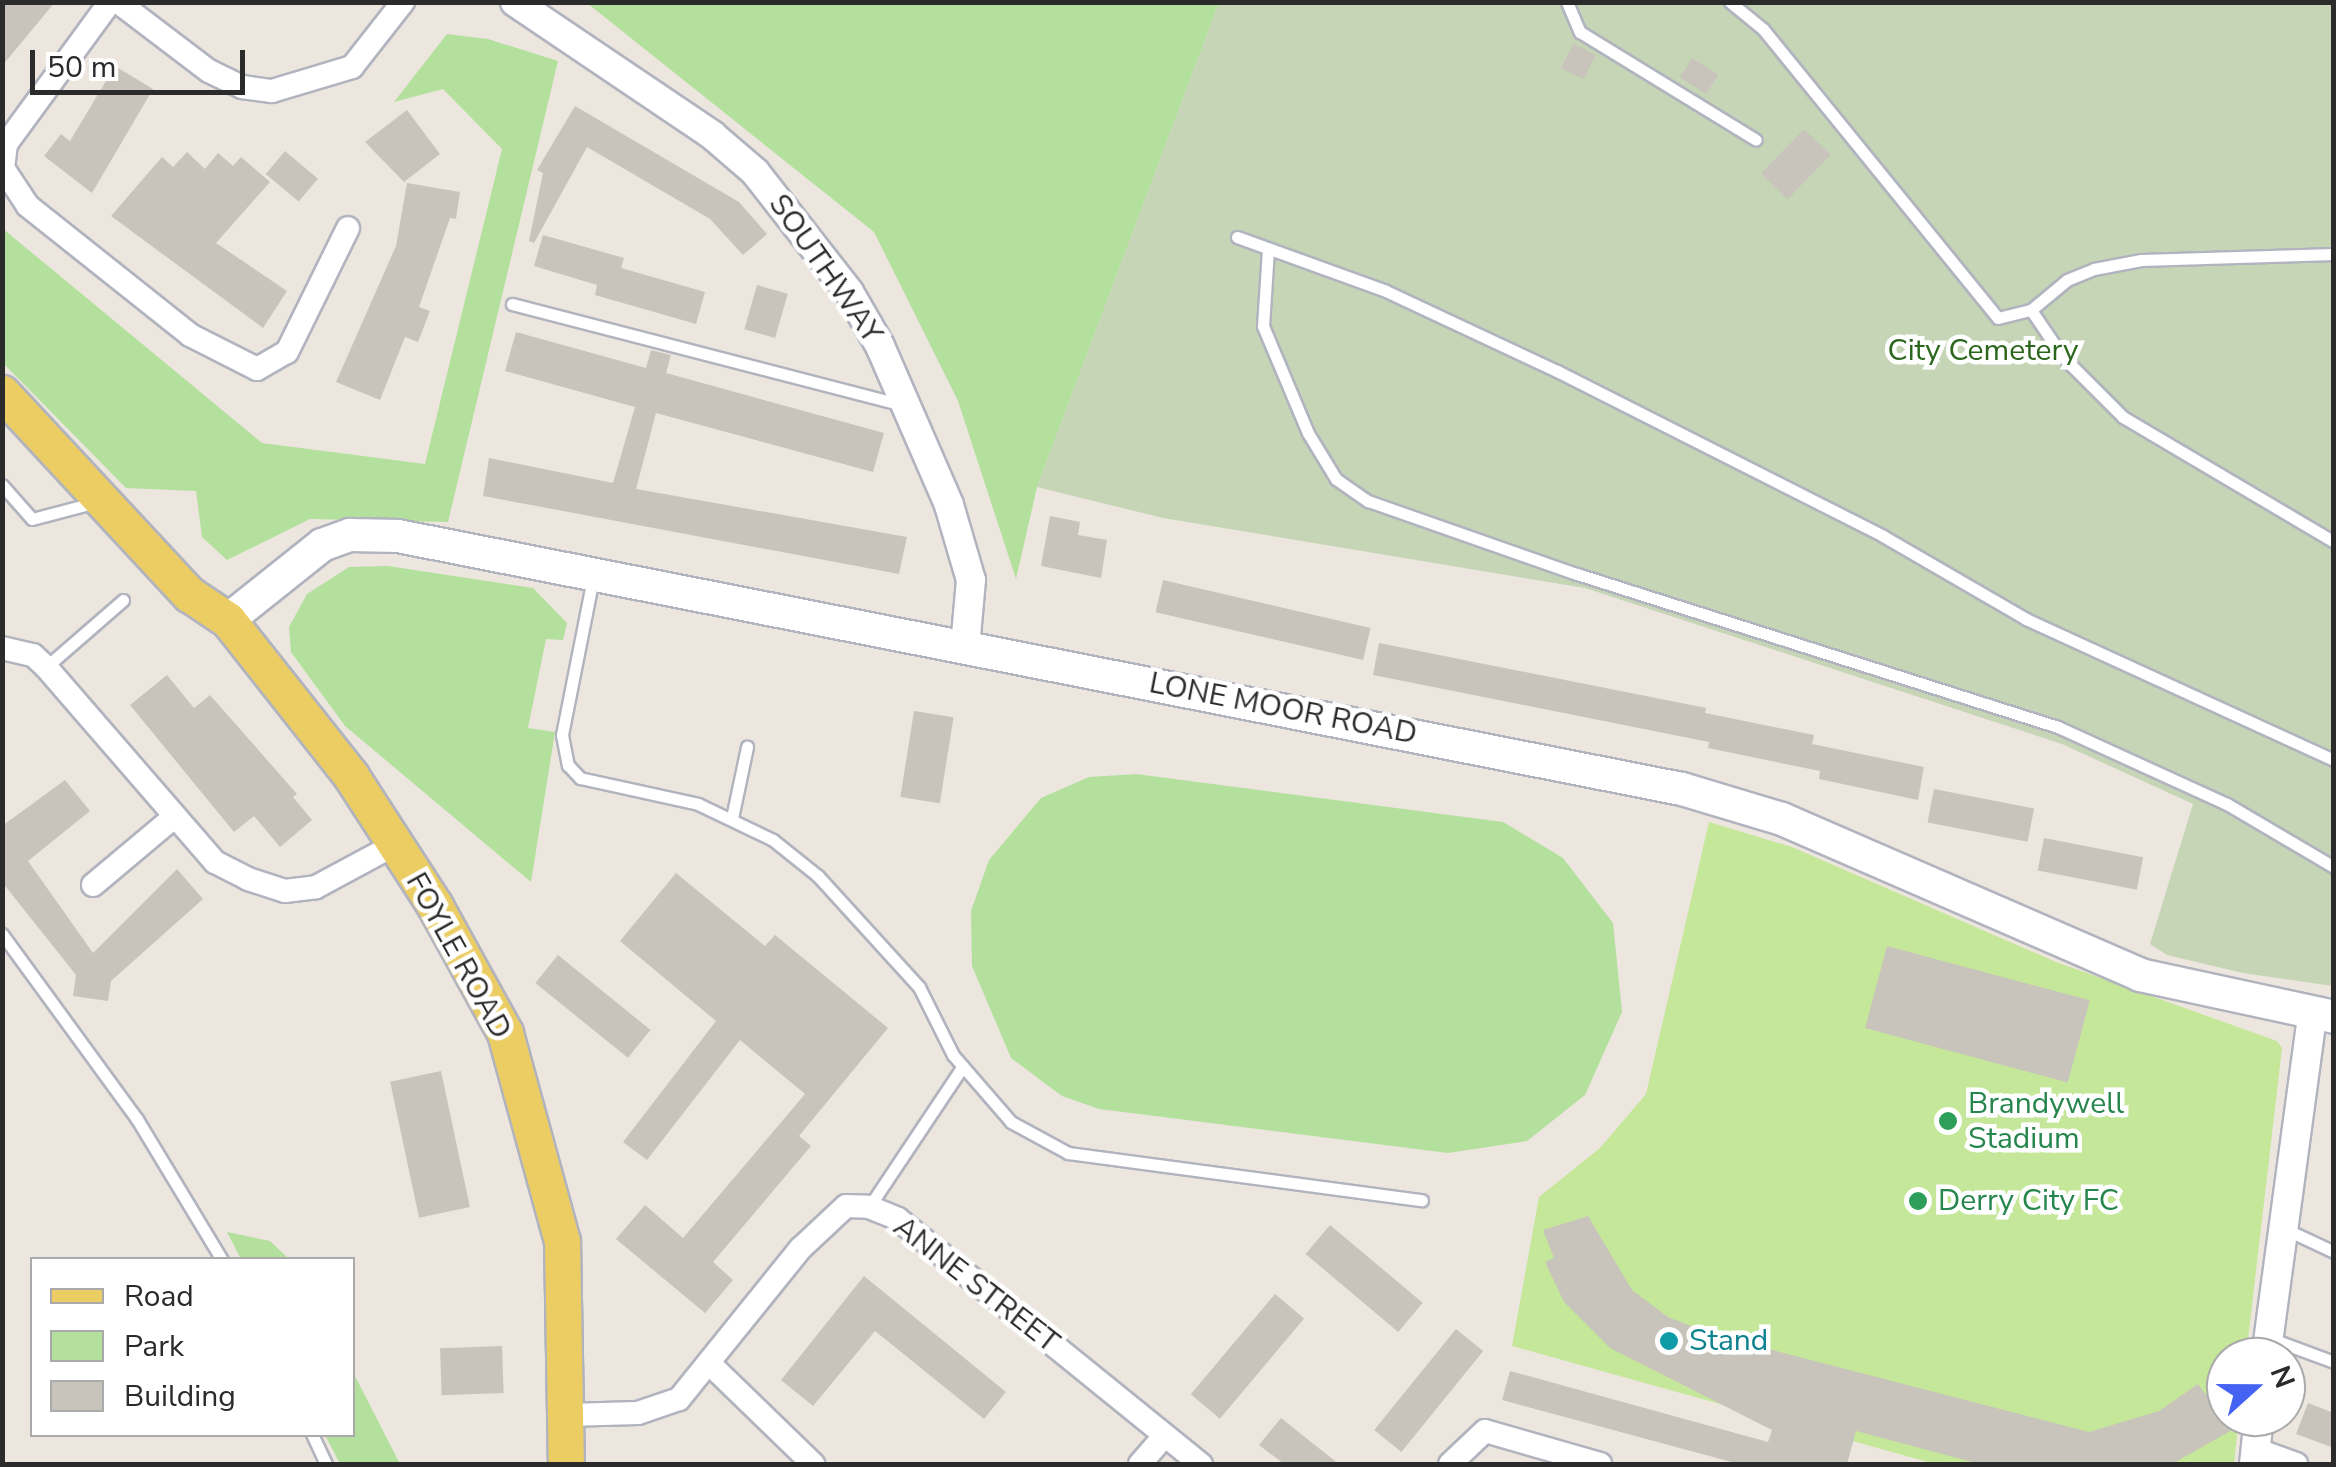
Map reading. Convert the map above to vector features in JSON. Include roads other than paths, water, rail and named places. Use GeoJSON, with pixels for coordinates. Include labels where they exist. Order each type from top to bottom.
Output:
{"type":"FeatureCollection","features":[{"type":"Feature","properties":{"kind":"main road","name":"FOYLE ROAD"},"geometry":{"type":"LineString","coordinates":[[2,393],[189,594],[228,620],[351,776],[505,1033],[538,1137],[562,1241],[566,1464]]}},
{"type":"Feature","properties":{"kind":"main road","name":"LONE MOOR ROAD"},"geometry":{"type":"LineString","coordinates":[[228,620],[297,559],[350,536],[398,536],[1682,789],[1782,819],[2140,975],[2323,1016]]}},
{"type":"Feature","properties":{"kind":"street"},"geometry":{"type":"LineString","coordinates":[[348,228],[287,352],[257,369],[190,335],[28,206],[3,168],[6,144],[114,2],[209,71],[242,88],[272,92],[352,67],[403,2]]}},
{"type":"Feature","properties":{"kind":"street","name":"SOUTHWAY"},"geometry":{"type":"LineString","coordinates":[[515,2],[681,113],[755,172],[849,292],[906,404],[949,505],[971,580],[965,648]]}},
{"type":"Feature","properties":{"kind":"street"},"geometry":{"type":"LineString","coordinates":[[3,646],[46,666],[215,862],[285,890],[316,888],[394,846]]}},
{"type":"Feature","properties":{"kind":"street"},"geometry":{"type":"LineString","coordinates":[[93,885],[174,816]]}},
{"type":"Feature","properties":{"kind":"street"},"geometry":{"type":"LineString","coordinates":[[2268,1337],[2283,1228],[2323,1016]]}},
{"type":"Feature","properties":{"kind":"street","name":"ANNE STREET"},"geometry":{"type":"LineString","coordinates":[[566,1415],[638,1412],[679,1400],[712,1366],[800,1249],[846,1206],[868,1207],[898,1219],[1201,1464]]}},
{"type":"Feature","properties":{"kind":"street"},"geometry":{"type":"LineString","coordinates":[[712,1366],[811,1464]]}},
{"type":"Feature","properties":{"kind":"street"},"geometry":{"type":"LineString","coordinates":[[1450,1464],[1485,1431],[1600,1464]]}},
{"type":"Feature","properties":{"kind":"street"},"geometry":{"type":"LineString","coordinates":[[1140,1464],[1164,1436]]}},
{"type":"Feature","properties":{"kind":"street"},"geometry":{"type":"LineString","coordinates":[[2254,1457],[2296,1464]]}},
{"type":"Feature","properties":{"kind":"lane"},"geometry":{"type":"LineString","coordinates":[[1567,2],[1580,32],[1756,140]]}},
{"type":"Feature","properties":{"kind":"lane"},"geometry":{"type":"LineString","coordinates":[[1730,2],[1763,29],[1998,318],[2031,310],[2067,280],[2094,269],[2141,260],[2332,253]]}},
{"type":"Feature","properties":{"kind":"lane"},"geometry":{"type":"LineString","coordinates":[[1237,237],[1386,291],[1540,363],[1883,536],[2026,620],[2334,760]]}},
{"type":"Feature","properties":{"kind":"lane"},"geometry":{"type":"LineString","coordinates":[[1268,248],[1263,326],[1308,433],[1336,479],[1368,500],[1577,574],[2058,728],[2227,804],[2334,866]]}},
{"type":"Feature","properties":{"kind":"lane"},"geometry":{"type":"LineString","coordinates":[[512,304],[730,365],[906,404]]}},
{"type":"Feature","properties":{"kind":"lane"},"geometry":{"type":"LineString","coordinates":[[2031,310],[2063,356],[2124,417],[2334,542]]}},
{"type":"Feature","properties":{"kind":"lane"},"geometry":{"type":"LineString","coordinates":[[2,485],[32,519],[102,500]]}},
{"type":"Feature","properties":{"kind":"lane"},"geometry":{"type":"LineString","coordinates":[[594,574],[562,736],[568,764],[587,780],[732,818],[788,852],[864,924],[920,986],[963,1066],[1011,1122],[1068,1153],[1422,1200]]}},
{"type":"Feature","properties":{"kind":"lane"},"geometry":{"type":"LineString","coordinates":[[46,666],[123,600]]}},
{"type":"Feature","properties":{"kind":"lane"},"geometry":{"type":"LineString","coordinates":[[732,818],[747,747]]}},
{"type":"Feature","properties":{"kind":"lane"},"geometry":{"type":"LineString","coordinates":[[2,934],[137,1119],[220,1257]]}},
{"type":"Feature","properties":{"kind":"lane"},"geometry":{"type":"LineString","coordinates":[[868,1207],[963,1066]]}},
{"type":"Feature","properties":{"kind":"lane"},"geometry":{"type":"LineString","coordinates":[[2283,1228],[2334,1252]]}},
{"type":"Feature","properties":{"kind":"lane"},"geometry":{"type":"LineString","coordinates":[[2306,1356],[2334,1362]]}},
{"type":"Feature","properties":{"kind":"lane"},"geometry":{"type":"LineString","coordinates":[[313,1437],[326,1464]]}},
{"type":"Feature","properties":{"kind":"place","name":"Brandywell Stadium"},"geometry":{"type":"Point","coordinates":[1948,1121]}},
{"type":"Feature","properties":{"kind":"place","name":"Derry City FC"},"geometry":{"type":"Point","coordinates":[1918,1201]}},
{"type":"Feature","properties":{"kind":"place","name":"Stand"},"geometry":{"type":"Point","coordinates":[1669,1341]}},
{"type":"Feature","properties":{"kind":"park label","name":"City Cemetery"},"geometry":{"type":"Point","coordinates":[1983,351]}}]}
